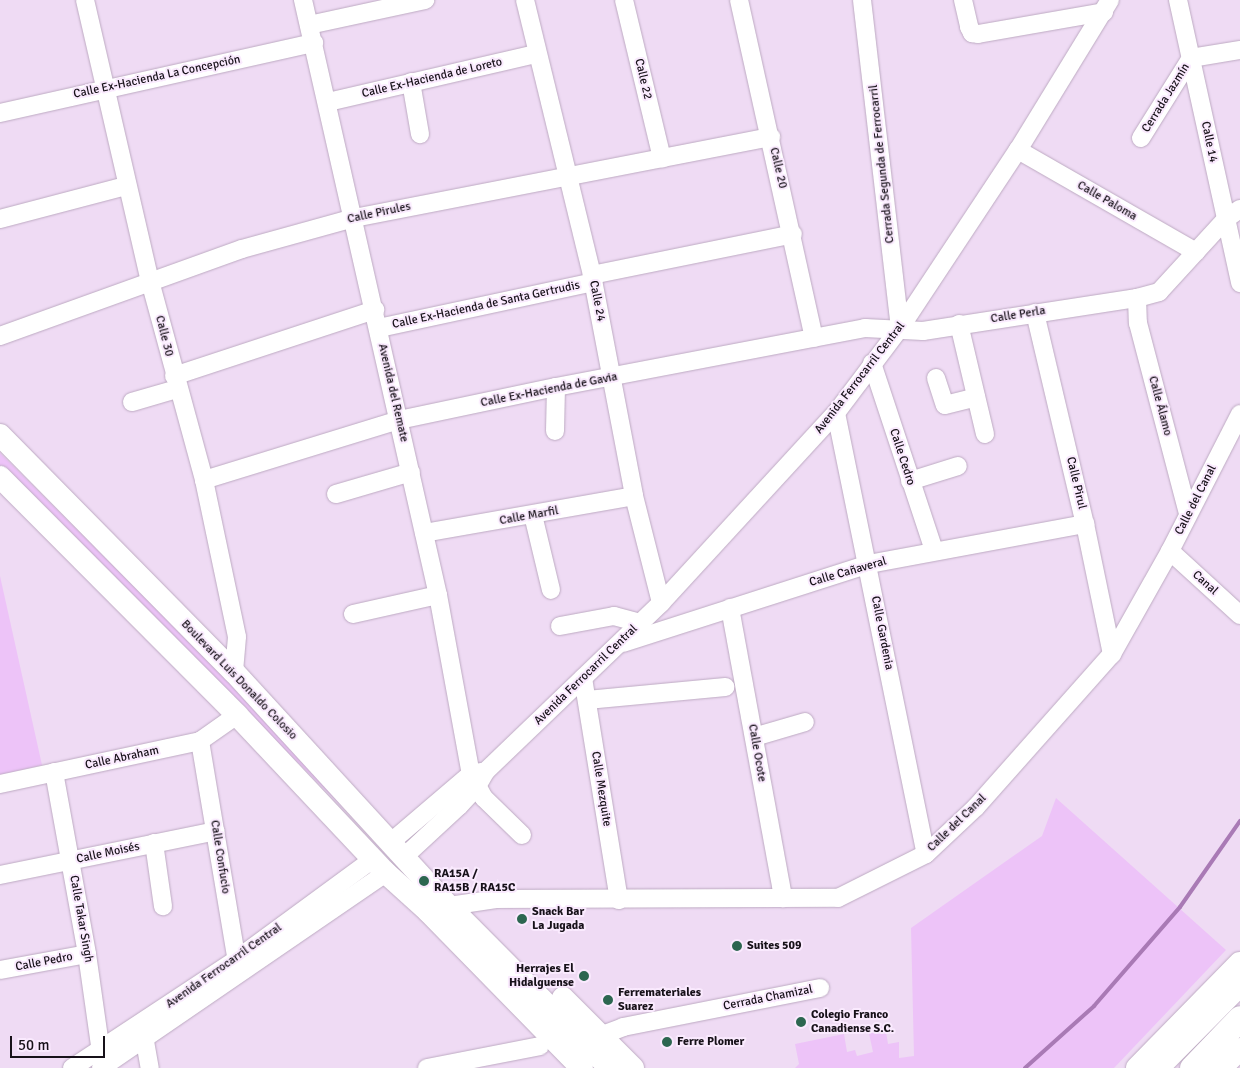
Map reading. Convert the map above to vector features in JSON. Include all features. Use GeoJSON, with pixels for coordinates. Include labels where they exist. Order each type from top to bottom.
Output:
{"type":"FeatureCollection","features":[{"type":"Feature","properties":{"kind":"highway"},"geometry":{"type":"LineString","coordinates":[[1155,1068],[1240,982]]}},
{"type":"Feature","properties":{"kind":"highway"},"geometry":{"type":"LineString","coordinates":[[1192,1068],[1240,1018]]}},
{"type":"Feature","properties":{"kind":"main road","name":"Boulevard Luis Donaldo Colosio"},"geometry":{"type":"LineString","coordinates":[[0,435],[234,672],[449,906],[466,936],[472,979],[561,1068]]}},
{"type":"Feature","properties":{"kind":"main road","name":"Boulevard Luis Donaldo Colosio"},"geometry":{"type":"LineString","coordinates":[[0,477],[237,715],[379,866],[466,936],[498,969],[582,1068]]}},
{"type":"Feature","properties":{"kind":"main road","name":"Boulevard Luis Donaldo Colosio"},"geometry":{"type":"LineString","coordinates":[[466,936],[510,946],[633,1068]]}},
{"type":"Feature","properties":{"kind":"main road"},"geometry":{"type":"LineString","coordinates":[[1137,1068],[1240,963]]}},
{"type":"Feature","properties":{"kind":"main road","name":"Boulevard Luis Donaldo Colosio"},"geometry":{"type":"LineString","coordinates":[[498,969],[610,1068]]}},
{"type":"Feature","properties":{"kind":"main road"},"geometry":{"type":"LineString","coordinates":[[1221,1068],[1240,1049]]}},
{"type":"Feature","properties":{"kind":"street","name":"Calle 30"},"geometry":{"type":"LineString","coordinates":[[85,0],[126,186],[176,383],[204,480],[237,637],[234,672]]}},
{"type":"Feature","properties":{"kind":"street","name":"Avenida del Remate"},"geometry":{"type":"LineString","coordinates":[[303,0],[375,310],[478,778]]}},
{"type":"Feature","properties":{"kind":"street"},"geometry":{"type":"LineString","coordinates":[[309,25],[425,0]]}},
{"type":"Feature","properties":{"kind":"street","name":"Calle 24"},"geometry":{"type":"LineString","coordinates":[[525,0],[536,54],[592,278],[634,496],[661,603]]}},
{"type":"Feature","properties":{"kind":"street","name":"Calle 22"},"geometry":{"type":"LineString","coordinates":[[624,0],[662,158]]}},
{"type":"Feature","properties":{"kind":"street","name":"Calle 20"},"geometry":{"type":"LineString","coordinates":[[739,0],[793,234],[814,338]]}},
{"type":"Feature","properties":{"kind":"street","name":"Cerrada Segunda de Ferrocarril"},"geometry":{"type":"LineString","coordinates":[[862,0],[900,328]]}},
{"type":"Feature","properties":{"kind":"street"},"geometry":{"type":"LineString","coordinates":[[963,0],[972,32],[1107,6]]}},
{"type":"Feature","properties":{"kind":"street","name":"Calle 14"},"geometry":{"type":"LineString","coordinates":[[1178,0],[1240,283]]}},
{"type":"Feature","properties":{"kind":"street","name":"Avenida Ferrocarril Central"},"geometry":{"type":"LineString","coordinates":[[398,849],[478,778],[661,603],[836,413],[900,328],[1018,150],[1107,6]]}},
{"type":"Feature","properties":{"kind":"street","name":"Calle Ex-Hacienda La Concepción"},"geometry":{"type":"LineString","coordinates":[[0,113],[103,88],[314,43]]}},
{"type":"Feature","properties":{"kind":"street"},"geometry":{"type":"LineString","coordinates":[[1190,58],[1240,50]]}},
{"type":"Feature","properties":{"kind":"street","name":"Calle Ex-Hacienda de Loreto"},"geometry":{"type":"LineString","coordinates":[[328,102],[536,54]]}},
{"type":"Feature","properties":{"kind":"street","name":"Cerrada Jazmín"},"geometry":{"type":"LineString","coordinates":[[1141,138],[1190,58]]}},
{"type":"Feature","properties":{"kind":"street"},"geometry":{"type":"LineString","coordinates":[[411,82],[420,134]]}},
{"type":"Feature","properties":{"kind":"street","name":"Calle Pirules"},"geometry":{"type":"LineString","coordinates":[[0,336],[264,242],[354,218],[771,137]]}},
{"type":"Feature","properties":{"kind":"street","name":"Calle Paloma"},"geometry":{"type":"LineString","coordinates":[[1018,150],[1196,252]]}},
{"type":"Feature","properties":{"kind":"street"},"geometry":{"type":"LineString","coordinates":[[0,219],[126,186]]}},
{"type":"Feature","properties":{"kind":"street","name":"Calle Perla"},"geometry":{"type":"LineString","coordinates":[[900,328],[923,331],[1137,298],[1159,292],[1226,219],[1240,209]]}},
{"type":"Feature","properties":{"kind":"street","name":"Calle Ex-Hacienda de Santa Gertrudis"},"geometry":{"type":"LineString","coordinates":[[379,328],[592,278],[793,234]]}},
{"type":"Feature","properties":{"kind":"street","name":"Calle Álamo"},"geometry":{"type":"LineString","coordinates":[[1137,298],[1138,323],[1188,513]]}},
{"type":"Feature","properties":{"kind":"street","name":"Calle Ex-Hacienda de Santa Gertrudis"},"geometry":{"type":"LineString","coordinates":[[132,402],[176,383],[375,310]]}},
{"type":"Feature","properties":{"kind":"street","name":"Calle Pirul"},"geometry":{"type":"LineString","coordinates":[[1035,313],[1085,524],[1112,654]]}},
{"type":"Feature","properties":{"kind":"street"},"geometry":{"type":"LineString","coordinates":[[959,324],[985,434]]}},
{"type":"Feature","properties":{"kind":"street","name":"Calle Ex-Hacienda de Gavia"},"geometry":{"type":"LineString","coordinates":[[204,480],[399,420],[556,387],[612,379],[865,328],[900,328]]}},
{"type":"Feature","properties":{"kind":"street","name":"Calle Cedro"},"geometry":{"type":"LineString","coordinates":[[872,363],[934,551]]}},
{"type":"Feature","properties":{"kind":"street"},"geometry":{"type":"LineString","coordinates":[[936,378],[945,405],[976,397]]}},
{"type":"Feature","properties":{"kind":"street"},"geometry":{"type":"LineString","coordinates":[[555,431],[556,387]]}},
{"type":"Feature","properties":{"kind":"street","name":"Calle Gardenia"},"geometry":{"type":"LineString","coordinates":[[836,413],[926,854]]}},
{"type":"Feature","properties":{"kind":"street","name":"Calle del Canal"},"geometry":{"type":"LineString","coordinates":[[449,906],[497,899],[838,898],[926,854],[976,807],[1112,654],[1170,551],[1240,414]]}},
{"type":"Feature","properties":{"kind":"street"},"geometry":{"type":"LineString","coordinates":[[910,481],[958,466]]}},
{"type":"Feature","properties":{"kind":"street"},"geometry":{"type":"LineString","coordinates":[[336,494],[411,472]]}},
{"type":"Feature","properties":{"kind":"street","name":"Calle Marfil"},"geometry":{"type":"LineString","coordinates":[[424,533],[634,496]]}},
{"type":"Feature","properties":{"kind":"street"},"geometry":{"type":"LineString","coordinates":[[533,515],[550,590]]}},
{"type":"Feature","properties":{"kind":"street","name":"Calle Cañaveral"},"geometry":{"type":"LineString","coordinates":[[618,645],[868,564],[1085,524]]}},
{"type":"Feature","properties":{"kind":"street","name":"Canal"},"geometry":{"type":"LineString","coordinates":[[1170,551],[1240,615]]}},
{"type":"Feature","properties":{"kind":"street"},"geometry":{"type":"LineString","coordinates":[[354,614],[438,595]]}},
{"type":"Feature","properties":{"kind":"street","name":"Calle Ocote"},"geometry":{"type":"LineString","coordinates":[[730,608],[783,898]]}},
{"type":"Feature","properties":{"kind":"street"},"geometry":{"type":"LineString","coordinates":[[560,626],[614,616],[641,622]]}},
{"type":"Feature","properties":{"kind":"street","name":"Calle Mezquite"},"geometry":{"type":"LineString","coordinates":[[583,678],[619,900]]}},
{"type":"Feature","properties":{"kind":"street"},"geometry":{"type":"LineString","coordinates":[[587,700],[725,687]]}},
{"type":"Feature","properties":{"kind":"street","name":"Calle Abraham"},"geometry":{"type":"LineString","coordinates":[[0,784],[200,741],[237,715]]}},
{"type":"Feature","properties":{"kind":"street"},"geometry":{"type":"LineString","coordinates":[[754,737],[805,722]]}},
{"type":"Feature","properties":{"kind":"street","name":"Calle Confucio"},"geometry":{"type":"LineString","coordinates":[[200,741],[238,966]]}},
{"type":"Feature","properties":{"kind":"street","name":"Calle Takar Singh"},"geometry":{"type":"LineString","coordinates":[[54,772],[87,954],[101,1061]]}},
{"type":"Feature","properties":{"kind":"street"},"geometry":{"type":"LineString","coordinates":[[478,778],[522,835]]}},
{"type":"Feature","properties":{"kind":"street","name":"Calle Moisés"},"geometry":{"type":"LineString","coordinates":[[0,875],[216,831]]}},
{"type":"Feature","properties":{"kind":"street"},"geometry":{"type":"LineString","coordinates":[[154,843],[163,906]]}},
{"type":"Feature","properties":{"kind":"street","name":"Avenida Ferrocarril Central"},"geometry":{"type":"LineString","coordinates":[[72,1068],[101,1061],[379,866]]}},
{"type":"Feature","properties":{"kind":"street","name":"Calle Pedro"},"geometry":{"type":"LineString","coordinates":[[0,970],[87,954]]}},
{"type":"Feature","properties":{"kind":"street","name":"Cerrada Chamizal"},"geometry":{"type":"LineString","coordinates":[[600,1036],[623,1027],[820,988]]}},
{"type":"Feature","properties":{"kind":"street"},"geometry":{"type":"LineString","coordinates":[[143,1030],[150,1068]]}},
{"type":"Feature","properties":{"kind":"street"},"geometry":{"type":"LineString","coordinates":[[427,1068],[540,1046]]}},
{"type":"Feature","properties":{"kind":"shaded area"},"geometry":{"type":"Polygon","coordinates":[[[0,453],[324,776],[394,858],[0,467],[0,453]]]}},
{"type":"Feature","properties":{"kind":"shaded area"},"geometry":{"type":"Polygon","coordinates":[[[0,576],[42,765],[0,775],[0,576]]]}},
{"type":"Feature","properties":{"kind":"shaded area"},"geometry":{"type":"Polygon","coordinates":[[[1056,798],[1226,950],[1114,1068],[795,1068],[799,1064],[795,1044],[844,1034],[847,1052],[855,1050],[857,1056],[873,1052],[868,1029],[885,1026],[888,1044],[899,1042],[899,1058],[914,1056],[911,928],[1042,836],[1056,798]]]}},
{"type":"Feature","properties":{"kind":"waterway"},"geometry":{"type":"LineString","coordinates":[[1025,1068],[1094,1006],[1180,907],[1240,821]]}},
{"type":"Feature","properties":{"kind":"place","name":"RA15A / RA15B / RA15C"},"geometry":{"type":"Point","coordinates":[424,881]}},
{"type":"Feature","properties":{"kind":"place","name":"Snack Bar La Jugada"},"geometry":{"type":"Point","coordinates":[522,919]}},
{"type":"Feature","properties":{"kind":"place","name":"Suites 509"},"geometry":{"type":"Point","coordinates":[737,946]}},
{"type":"Feature","properties":{"kind":"place","name":"Herrajes El Hidalguense"},"geometry":{"type":"Point","coordinates":[584,976]}},
{"type":"Feature","properties":{"kind":"place","name":"Ferremateriales Suarez"},"geometry":{"type":"Point","coordinates":[608,1000]}},
{"type":"Feature","properties":{"kind":"place","name":"Colegio Franco Canadiense S.C."},"geometry":{"type":"Point","coordinates":[801,1022]}},
{"type":"Feature","properties":{"kind":"place","name":"Ferre Plomer"},"geometry":{"type":"Point","coordinates":[667,1042]}}]}
